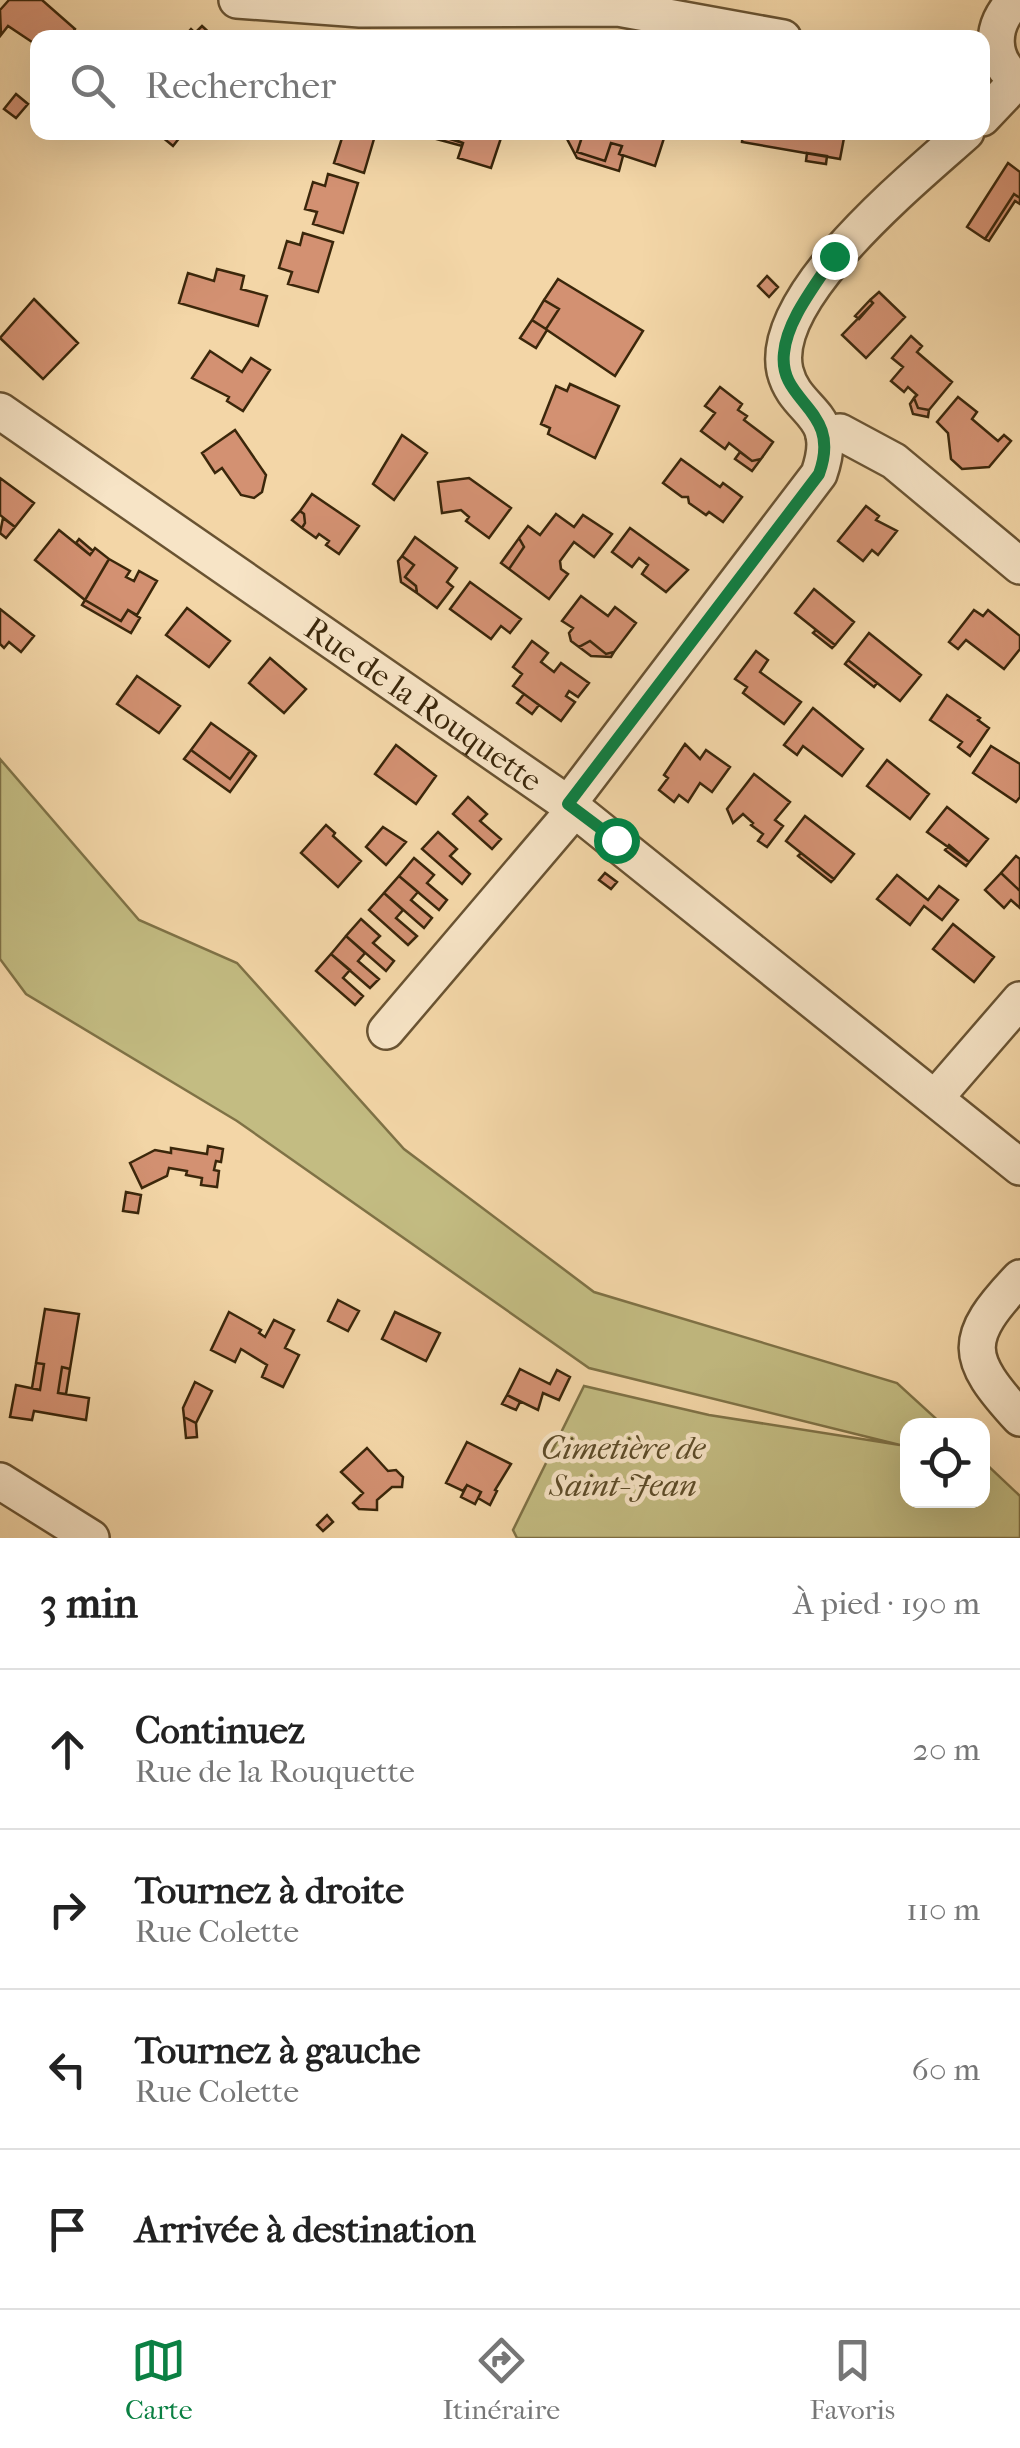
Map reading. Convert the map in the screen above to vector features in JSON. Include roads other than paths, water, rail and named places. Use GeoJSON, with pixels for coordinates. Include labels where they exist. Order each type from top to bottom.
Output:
{"type":"FeatureCollection","features":[{"type":"Feature","properties":{"kind":"street"},"geometry":{"type":"LineString","coordinates":[[236,0],[360,10],[618,8],[740,30]]}},
{"type":"Feature","properties":{"kind":"street"},"geometry":{"type":"LineString","coordinates":[[990,48],[1003,4]]}},
{"type":"Feature","properties":{"kind":"street"},"geometry":{"type":"LineString","coordinates":[[990,52],[1018,81],[990,110]]}},
{"type":"Feature","properties":{"kind":"street"},"geometry":{"type":"LineString","coordinates":[[386,1031],[572,806],[819,474],[826,456],[818,416],[798,396],[786,376],[783,355],[790,329],[845,244],[957,140]]}},
{"type":"Feature","properties":{"kind":"street","name":"Rue de la Rouquette"},"geometry":{"type":"LineString","coordinates":[[0,411],[572,806],[1020,1166]]}},
{"type":"Feature","properties":{"kind":"street"},"geometry":{"type":"LineString","coordinates":[[824,435],[840,432],[894,461],[1020,566]]}},
{"type":"Feature","properties":{"kind":"street"},"geometry":{"type":"LineString","coordinates":[[936,1097],[1020,1000]]}},
{"type":"Feature","properties":{"kind":"street"},"geometry":{"type":"LineString","coordinates":[[1020,1278],[984,1318],[978,1334],[977,1357],[986,1380],[1020,1418]]}},
{"type":"Feature","properties":{"kind":"street"},"geometry":{"type":"LineString","coordinates":[[0,1480],[91,1538]]}},
{"type":"Feature","properties":{"kind":"park label","name":"Cimetière de Saint-Jean"},"geometry":{"type":"Point","coordinates":[623,1466]}}]}
